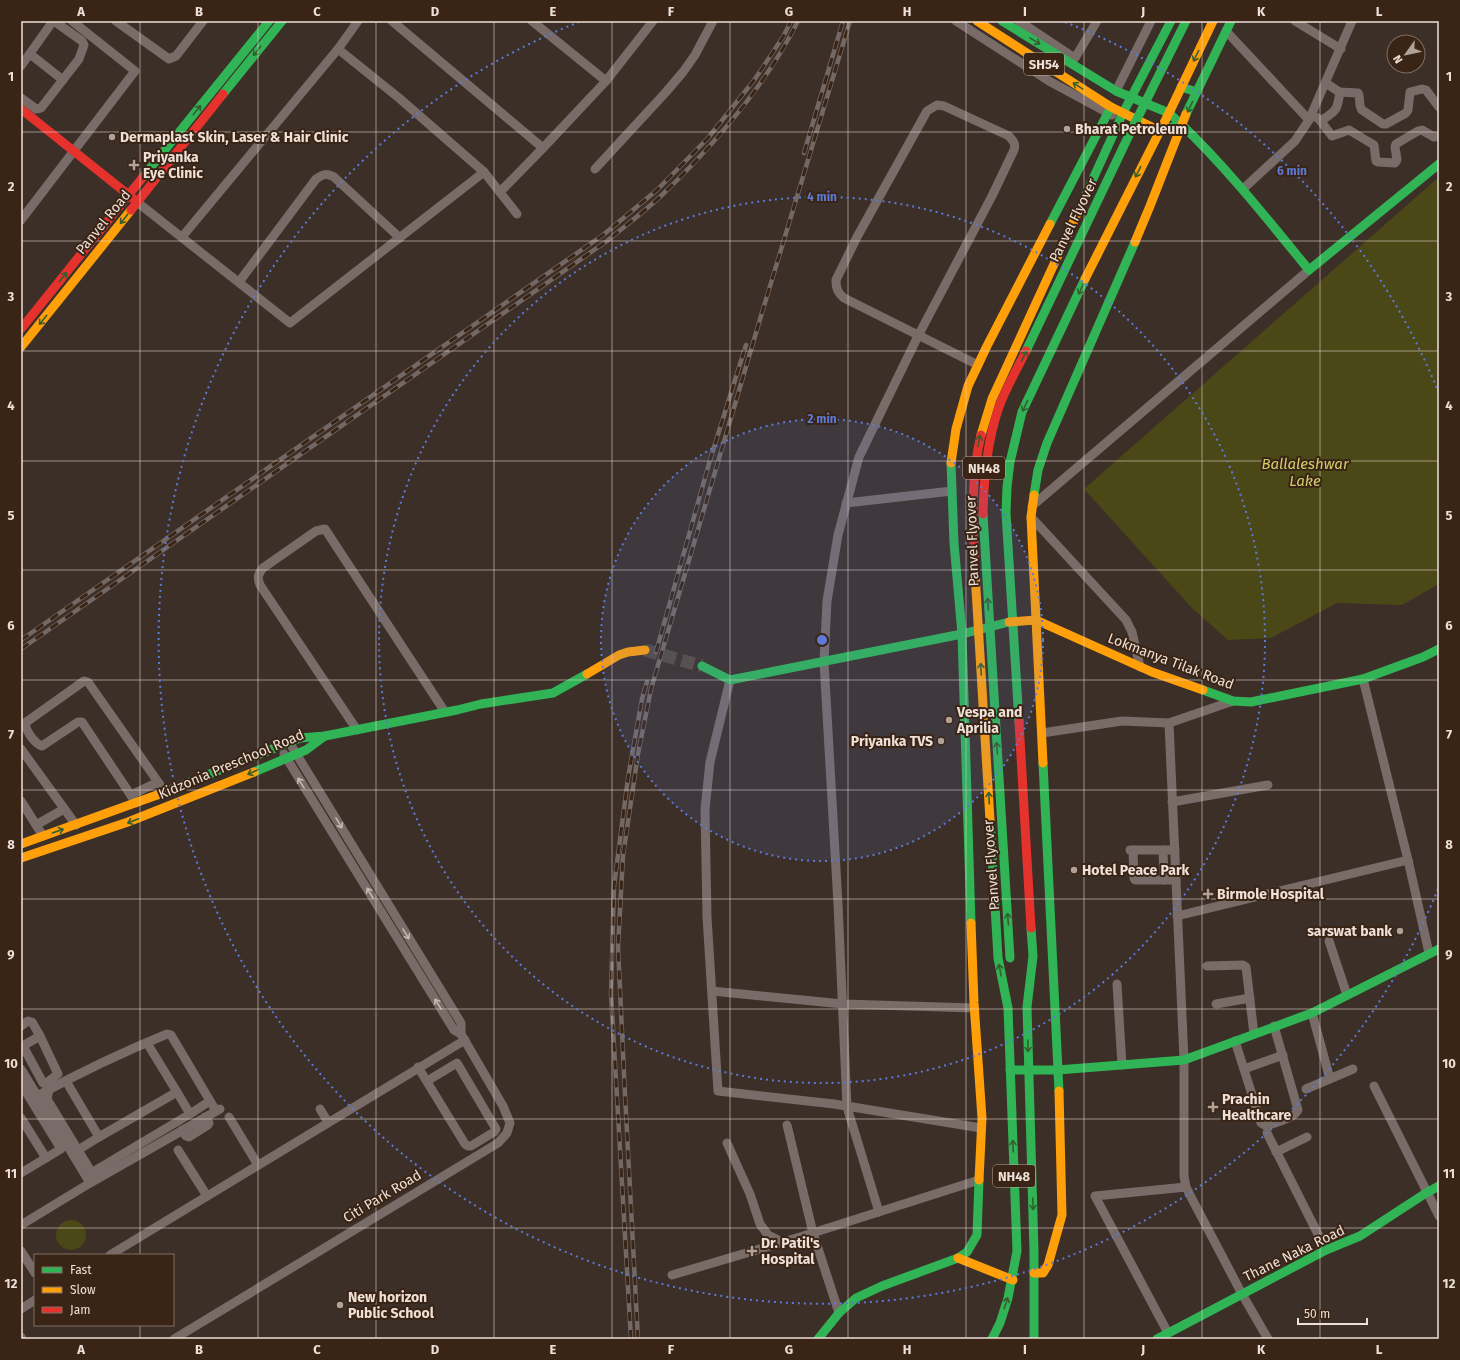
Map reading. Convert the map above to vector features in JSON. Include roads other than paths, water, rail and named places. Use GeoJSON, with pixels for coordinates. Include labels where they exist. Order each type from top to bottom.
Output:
{"type":"FeatureCollection","features":[{"type":"Feature","properties":{"kind":"main road","name":"Panvel Road"},"geometry":{"type":"LineString","coordinates":[[21,329],[269,21]]}},
{"type":"Feature","properties":{"kind":"main road","name":"Panvel Road"},"geometry":{"type":"LineString","coordinates":[[21,347],[281,21]]}},
{"type":"Feature","properties":{"kind":"main road","name":"SH54"},"geometry":{"type":"LineString","coordinates":[[977,21],[1110,110]]}},
{"type":"Feature","properties":{"kind":"main road","name":"SH54"},"geometry":{"type":"LineString","coordinates":[[1002,21],[1118,88],[1169,113],[1181,124]]}},
{"type":"Feature","properties":{"kind":"main road"},"geometry":{"type":"LineString","coordinates":[[1147,69],[1148,49],[1163,21]]}},
{"type":"Feature","properties":{"kind":"main road"},"geometry":{"type":"LineString","coordinates":[[1008,1008],[998,958],[972,515],[974,464],[983,420],[1121,117],[1172,21]]}},
{"type":"Feature","properties":{"kind":"main road","name":"Panvel Flyover"},"geometry":{"type":"LineString","coordinates":[[1008,1008],[1010,966],[983,514],[984,466],[993,423],[1000,405],[1130,133],[1186,21]]}},
{"type":"Feature","properties":{"kind":"main road"},"geometry":{"type":"LineString","coordinates":[[1027,1007],[1033,956],[1006,513],[1008,469],[1016,430],[1022,412],[1098,252],[1169,113],[1213,21]]}},
{"type":"Feature","properties":{"kind":"main road"},"geometry":{"type":"LineString","coordinates":[[1034,1273],[1043,1273],[1048,1265],[1062,1215],[1058,1070],[1031,517],[1034,487],[1044,450],[1150,206],[1181,124],[1231,21]]}},
{"type":"Feature","properties":{"kind":"main road"},"geometry":{"type":"LineString","coordinates":[[1181,87],[1197,92]]}},
{"type":"Feature","properties":{"kind":"main road"},"geometry":{"type":"LineString","coordinates":[[1144,131],[1160,96]]}},
{"type":"Feature","properties":{"kind":"main road"},"geometry":{"type":"LineString","coordinates":[[21,109],[137,202]]}},
{"type":"Feature","properties":{"kind":"main road"},"geometry":{"type":"LineString","coordinates":[[818,1339],[839,1313],[856,1298],[882,1286],[958,1258],[967,1252],[977,1235],[981,1128],[974,1008],[962,634],[954,543],[951,460],[956,429],[968,386],[1110,110]]}},
{"type":"Feature","properties":{"kind":"main road"},"geometry":{"type":"LineString","coordinates":[[1121,117],[1159,131],[1181,124]]}},
{"type":"Feature","properties":{"kind":"main road"},"geometry":{"type":"LineString","coordinates":[[1181,124],[1200,142],[1243,189],[1309,270],[1439,164]]}},
{"type":"Feature","properties":{"kind":"main road"},"geometry":{"type":"LineString","coordinates":[[1000,617],[1001,633]]}},
{"type":"Feature","properties":{"kind":"main road"},"geometry":{"type":"LineString","coordinates":[[702,666],[730,680],[979,631],[1012,621],[1036,620]]}},
{"type":"Feature","properties":{"kind":"main road","name":"Lokmanya Tilak Road"},"geometry":{"type":"LineString","coordinates":[[1036,620],[1140,667],[1233,701],[1251,702],[1363,679],[1423,657],[1439,649]]}},
{"type":"Feature","properties":{"kind":"main road"},"geometry":{"type":"LineString","coordinates":[[325,736],[457,710],[473,705],[553,693],[618,655],[644,650]]}},
{"type":"Feature","properties":{"kind":"main road","name":"Kidzonia Preschool Road"},"geometry":{"type":"LineString","coordinates":[[21,844],[165,792],[300,738],[325,736]]}},
{"type":"Feature","properties":{"kind":"main road","name":"Kidzonia Preschool Road"},"geometry":{"type":"LineString","coordinates":[[21,857],[128,822],[228,783],[306,750],[325,736]]}},
{"type":"Feature","properties":{"kind":"main road"},"geometry":{"type":"LineString","coordinates":[[1010,1070],[1058,1070],[1184,1060],[1312,1013],[1439,949]]}},
{"type":"Feature","properties":{"kind":"main road","name":"NH48"},"geometry":{"type":"LineString","coordinates":[[1022,965],[1027,1007],[1034,1273],[1034,1339]]}},
{"type":"Feature","properties":{"kind":"main road","name":"NH48"},"geometry":{"type":"LineString","coordinates":[[992,1339],[1000,1323],[1013,1280],[1018,1251],[1008,1008]]}},
{"type":"Feature","properties":{"kind":"main road","name":"Thane Naka Road"},"geometry":{"type":"LineString","coordinates":[[1157,1339],[1326,1250],[1360,1236],[1426,1192],[1439,1186]]}},
{"type":"Feature","properties":{"kind":"main road"},"geometry":{"type":"LineString","coordinates":[[958,1258],[1013,1280]]}},
{"type":"Feature","properties":{"kind":"street"},"geometry":{"type":"LineString","coordinates":[[21,66],[53,21],[82,41],[84,45],[79,59],[41,108],[36,109],[21,98]]}},
{"type":"Feature","properties":{"kind":"street"},"geometry":{"type":"LineString","coordinates":[[21,220],[135,71],[72,21]]}},
{"type":"Feature","properties":{"kind":"street"},"geometry":{"type":"LineString","coordinates":[[116,21],[169,59],[176,56],[203,21]]}},
{"type":"Feature","properties":{"kind":"street"},"geometry":{"type":"LineString","coordinates":[[182,237],[338,49],[358,21]]}},
{"type":"Feature","properties":{"kind":"street"},"geometry":{"type":"LineString","coordinates":[[392,21],[543,148]]}},
{"type":"Feature","properties":{"kind":"street"},"geometry":{"type":"LineString","coordinates":[[532,21],[606,81]]}},
{"type":"Feature","properties":{"kind":"street"},"geometry":{"type":"LineString","coordinates":[[500,192],[606,81],[653,21]]}},
{"type":"Feature","properties":{"kind":"street"},"geometry":{"type":"LineString","coordinates":[[596,169],[683,72],[695,55],[713,21]]}},
{"type":"Feature","properties":{"kind":"street"},"geometry":{"type":"LineString","coordinates":[[956,21],[1049,81],[1110,110],[1121,117]]}},
{"type":"Feature","properties":{"kind":"street"},"geometry":{"type":"LineString","coordinates":[[1019,21],[1118,88],[1151,21]]}},
{"type":"Feature","properties":{"kind":"street"},"geometry":{"type":"LineString","coordinates":[[1075,58],[1097,21]]}},
{"type":"Feature","properties":{"kind":"street"},"geometry":{"type":"LineString","coordinates":[[1294,21],[1341,49]]}},
{"type":"Feature","properties":{"kind":"street"},"geometry":{"type":"LineString","coordinates":[[1243,189],[1295,141],[1310,117],[1352,21]]}},
{"type":"Feature","properties":{"kind":"street"},"geometry":{"type":"LineString","coordinates":[[1226,31],[1310,117],[1321,121],[1332,136],[1350,130],[1374,144],[1376,161],[1378,162],[1395,163],[1397,160],[1396,144],[1418,131],[1422,130],[1434,137],[1439,136]]}},
{"type":"Feature","properties":{"kind":"street"},"geometry":{"type":"LineString","coordinates":[[338,49],[388,89],[484,172],[517,214]]}},
{"type":"Feature","properties":{"kind":"street"},"geometry":{"type":"LineString","coordinates":[[30,54],[63,80]]}},
{"type":"Feature","properties":{"kind":"street"},"geometry":{"type":"LineString","coordinates":[[1326,83],[1340,92],[1358,93],[1360,108],[1383,124],[1386,124],[1406,113],[1408,110],[1410,92],[1422,89],[1426,90],[1439,107]]}},
{"type":"Feature","properties":{"kind":"street"},"geometry":{"type":"LineString","coordinates":[[1321,121],[1338,108],[1340,92]]}},
{"type":"Feature","properties":{"kind":"street"},"geometry":{"type":"LineString","coordinates":[[879,1212],[847,1107],[843,1004],[824,662],[827,601],[838,535],[859,457],[918,336],[992,196],[1014,150],[1015,145],[1009,136],[944,106],[937,105],[927,111],[857,237],[836,280],[836,288],[838,293],[844,298],[918,336],[978,365]]}},
{"type":"Feature","properties":{"kind":"street"},"geometry":{"type":"LineString","coordinates":[[137,202],[290,324],[484,172]]}},
{"type":"Feature","properties":{"kind":"street"},"geometry":{"type":"LineString","coordinates":[[239,282],[316,179],[322,175],[328,174],[334,177],[400,238]]}},
{"type":"Feature","properties":{"kind":"street"},"geometry":{"type":"LineString","coordinates":[[1032,506],[1309,270]]}},
{"type":"Feature","properties":{"kind":"street"},"geometry":{"type":"LineString","coordinates":[[846,503],[952,491]]}},
{"type":"Feature","properties":{"kind":"street"},"geometry":{"type":"LineString","coordinates":[[1031,517],[1126,620],[1132,632],[1140,667]]}},
{"type":"Feature","properties":{"kind":"street"},"geometry":{"type":"LineString","coordinates":[[357,730],[260,585],[258,579],[259,573],[263,568],[316,531],[325,529],[445,712]]}},
{"type":"Feature","properties":{"kind":"street"},"geometry":{"type":"LineString","coordinates":[[1363,679],[1408,860],[1429,953]]}},
{"type":"Feature","properties":{"kind":"street"},"geometry":{"type":"LineString","coordinates":[[730,680],[710,762],[705,808],[707,917],[718,1091],[834,1104],[981,1128]]}},
{"type":"Feature","properties":{"kind":"street"},"geometry":{"type":"LineString","coordinates":[[136,803],[82,722],[78,722],[42,746],[37,744],[26,728],[26,723],[84,681],[88,682],[165,792]]}},
{"type":"Feature","properties":{"kind":"street"},"geometry":{"type":"LineString","coordinates":[[1042,733],[1122,721],[1169,723],[1233,701]]}},
{"type":"Feature","properties":{"kind":"street"},"geometry":{"type":"LineString","coordinates":[[1169,723],[1184,1060],[1184,1176],[1186,1187],[1242,1294],[1268,1339]]}},
{"type":"Feature","properties":{"kind":"street"},"geometry":{"type":"LineString","coordinates":[[289,742],[461,1023],[463,1037]]}},
{"type":"Feature","properties":{"kind":"street"},"geometry":{"type":"LineString","coordinates":[[279,746],[454,1030],[463,1037]]}},
{"type":"Feature","properties":{"kind":"street"},"geometry":{"type":"LineString","coordinates":[[21,749],[76,825]]}},
{"type":"Feature","properties":{"kind":"street"},"geometry":{"type":"LineString","coordinates":[[131,795],[158,782]]}},
{"type":"Feature","properties":{"kind":"street"},"geometry":{"type":"LineString","coordinates":[[1172,802],[1268,785]]}},
{"type":"Feature","properties":{"kind":"street"},"geometry":{"type":"LineString","coordinates":[[21,801],[43,836]]}},
{"type":"Feature","properties":{"kind":"street"},"geometry":{"type":"LineString","coordinates":[[36,825],[64,809]]}},
{"type":"Feature","properties":{"kind":"street"},"geometry":{"type":"LineString","coordinates":[[1175,850],[1132,850],[1135,880],[1176,880]]}},
{"type":"Feature","properties":{"kind":"street"},"geometry":{"type":"LineString","coordinates":[[1163,850],[1164,880]]}},
{"type":"Feature","properties":{"kind":"street"},"geometry":{"type":"LineString","coordinates":[[1177,916],[1408,860]]}},
{"type":"Feature","properties":{"kind":"street"},"geometry":{"type":"LineString","coordinates":[[382,914],[390,908]]}},
{"type":"Feature","properties":{"kind":"street"},"geometry":{"type":"LineString","coordinates":[[1329,941],[1347,995]]}},
{"type":"Feature","properties":{"kind":"street"},"geometry":{"type":"LineString","coordinates":[[1207,966],[1243,965],[1246,967],[1254,1034]]}},
{"type":"Feature","properties":{"kind":"street"},"geometry":{"type":"LineString","coordinates":[[1117,984],[1122,1065]]}},
{"type":"Feature","properties":{"kind":"street"},"geometry":{"type":"LineString","coordinates":[[712,990],[843,1004],[974,1008]]}},
{"type":"Feature","properties":{"kind":"street"},"geometry":{"type":"LineString","coordinates":[[1216,1004],[1250,998]]}},
{"type":"Feature","properties":{"kind":"street"},"geometry":{"type":"LineString","coordinates":[[1312,1013],[1330,1079]]}},
{"type":"Feature","properties":{"kind":"street"},"geometry":{"type":"LineString","coordinates":[[21,1026],[28,1021],[32,1022],[40,1036],[58,1074],[45,1084],[22,1047],[40,1036]]}},
{"type":"Feature","properties":{"kind":"street"},"geometry":{"type":"LineString","coordinates":[[1235,1041],[1258,1116],[1261,1123],[1266,1126],[1296,1114],[1298,1110],[1274,1026]]}},
{"type":"Feature","properties":{"kind":"street"},"geometry":{"type":"LineString","coordinates":[[37,1096],[147,1043],[167,1034],[171,1035],[210,1101],[218,1110],[89,1177]]}},
{"type":"Feature","properties":{"kind":"street"},"geometry":{"type":"LineString","coordinates":[[112,1254],[418,1067],[463,1037]]}},
{"type":"Feature","properties":{"kind":"street","name":"Citi Park Road"},"geometry":{"type":"LineString","coordinates":[[174,1339],[498,1143],[507,1133],[510,1123],[503,1106],[463,1037]]}},
{"type":"Feature","properties":{"kind":"street"},"geometry":{"type":"LineString","coordinates":[[147,1043],[190,1114]]}},
{"type":"Feature","properties":{"kind":"street"},"geometry":{"type":"LineString","coordinates":[[1244,1069],[1283,1055]]}},
{"type":"Feature","properties":{"kind":"street"},"geometry":{"type":"LineString","coordinates":[[427,1080],[454,1064],[457,1063],[459,1066],[496,1129],[494,1132],[468,1146]]}},
{"type":"Feature","properties":{"kind":"street"},"geometry":{"type":"LineString","coordinates":[[418,1067],[474,1157]]}},
{"type":"Feature","properties":{"kind":"street"},"geometry":{"type":"LineString","coordinates":[[21,1070],[37,1096],[64,1147]]}},
{"type":"Feature","properties":{"kind":"street"},"geometry":{"type":"LineString","coordinates":[[1306,1089],[1353,1070]]}},
{"type":"Feature","properties":{"kind":"street"},"geometry":{"type":"LineString","coordinates":[[66,1081],[99,1137]]}},
{"type":"Feature","properties":{"kind":"street"},"geometry":{"type":"LineString","coordinates":[[21,1084],[64,1147],[89,1177]]}},
{"type":"Feature","properties":{"kind":"street"},"geometry":{"type":"LineString","coordinates":[[1374,1086],[1439,1216]]}},
{"type":"Feature","properties":{"kind":"street"},"geometry":{"type":"LineString","coordinates":[[49,1089],[47,1099],[78,1150],[89,1177]]}},
{"type":"Feature","properties":{"kind":"street"},"geometry":{"type":"LineString","coordinates":[[78,1150],[177,1092]]}},
{"type":"Feature","properties":{"kind":"street"},"geometry":{"type":"LineString","coordinates":[[21,1225],[89,1177],[210,1101]]}},
{"type":"Feature","properties":{"kind":"street"},"geometry":{"type":"LineString","coordinates":[[320,1109],[328,1122]]}},
{"type":"Feature","properties":{"kind":"street"},"geometry":{"type":"LineString","coordinates":[[228,1117],[258,1165]]}},
{"type":"Feature","properties":{"kind":"street"},"geometry":{"type":"LineString","coordinates":[[21,1118],[46,1158]]}},
{"type":"Feature","properties":{"kind":"street"},"geometry":{"type":"LineString","coordinates":[[788,1125],[813,1233],[839,1313]]}},
{"type":"Feature","properties":{"kind":"street"},"geometry":{"type":"LineString","coordinates":[[1267,1133],[1326,1250]]}},
{"type":"Feature","properties":{"kind":"street"},"geometry":{"type":"LineString","coordinates":[[1276,1152],[1307,1137]]}},
{"type":"Feature","properties":{"kind":"street"},"geometry":{"type":"LineString","coordinates":[[727,1143],[750,1194],[760,1224],[768,1235],[782,1242]]}},
{"type":"Feature","properties":{"kind":"street"},"geometry":{"type":"LineString","coordinates":[[21,1173],[64,1147]]}},
{"type":"Feature","properties":{"kind":"street"},"geometry":{"type":"LineString","coordinates":[[178,1150],[207,1196]]}},
{"type":"Feature","properties":{"kind":"street"},"geometry":{"type":"LineString","coordinates":[[672,1275],[813,1233],[980,1180]]}},
{"type":"Feature","properties":{"kind":"street"},"geometry":{"type":"LineString","coordinates":[[1168,1333],[1095,1196],[1186,1187]]}},
{"type":"Feature","properties":{"kind":"street"},"geometry":{"type":"LineString","coordinates":[[21,1251],[34,1271]]}},
{"type":"Feature","properties":{"kind":"street"},"geometry":{"type":"LineString","coordinates":[[21,1309],[34,1301]]}},
{"type":"Feature","properties":{"kind":"water","name":"Ballaleshwar Lake"},"geometry":{"type":"Polygon","coordinates":[[[1439,177],[1439,584],[1402,605],[1337,603],[1271,638],[1228,640],[1191,607],[1084,489],[1439,177]]]}},
{"type":"Feature","properties":{"kind":"water"},"geometry":{"type":"Polygon","coordinates":[[[71,1220],[77,1221],[85,1229],[85,1241],[77,1249],[71,1250],[65,1249],[57,1241],[56,1235],[57,1229],[65,1221],[71,1220]]]}},
{"type":"Feature","properties":{"kind":"tunnel"},"geometry":{"type":"LineString","coordinates":[[645,650],[702,666]]}},
{"type":"Feature","properties":{"kind":"railway"},"geometry":{"type":"LineString","coordinates":[[21,640],[603,235],[657,190],[708,138],[755,79],[783,37],[791,21]]}},
{"type":"Feature","properties":{"kind":"railway"},"geometry":{"type":"LineString","coordinates":[[21,649],[607,241],[642,213],[682,176],[738,114],[770,69],[798,21]]}},
{"type":"Feature","properties":{"kind":"railway"},"geometry":{"type":"LineString","coordinates":[[804,153],[843,21]]}},
{"type":"Feature","properties":{"kind":"railway"},"geometry":{"type":"LineString","coordinates":[[638,1339],[618,947],[623,856],[638,754],[651,689],[850,21]]}},
{"type":"Feature","properties":{"kind":"railway"},"geometry":{"type":"LineString","coordinates":[[656,652],[710,460],[746,345]]}},
{"type":"Feature","properties":{"kind":"railway"},"geometry":{"type":"LineString","coordinates":[[631,1339],[611,994],[614,886],[628,778],[642,699],[647,682]]}},
{"type":"Feature","properties":{"kind":"place","name":"Bharat Petroleum"},"geometry":{"type":"Point","coordinates":[1067,129]}},
{"type":"Feature","properties":{"kind":"place","name":"Dermaplast Skin, Laser & Hair Clinic"},"geometry":{"type":"Point","coordinates":[112,137]}},
{"type":"Feature","properties":{"kind":"place","name":"Priyanka Eye Clinic"},"geometry":{"type":"Point","coordinates":[134,165]}},
{"type":"Feature","properties":{"kind":"place","name":"Vespa and Aprilia"},"geometry":{"type":"Point","coordinates":[949,720]}},
{"type":"Feature","properties":{"kind":"place","name":"Priyanka TVS"},"geometry":{"type":"Point","coordinates":[941,741]}},
{"type":"Feature","properties":{"kind":"place","name":"Hotel Peace Park"},"geometry":{"type":"Point","coordinates":[1074,870]}},
{"type":"Feature","properties":{"kind":"place","name":"Birmole Hospital"},"geometry":{"type":"Point","coordinates":[1208,894]}},
{"type":"Feature","properties":{"kind":"place","name":"sarswat bank"},"geometry":{"type":"Point","coordinates":[1400,931]}},
{"type":"Feature","properties":{"kind":"place","name":"Prachin Healthcare"},"geometry":{"type":"Point","coordinates":[1213,1107]}},
{"type":"Feature","properties":{"kind":"place","name":"Dr. Patil's Hospital"},"geometry":{"type":"Point","coordinates":[752,1251]}},
{"type":"Feature","properties":{"kind":"place","name":"New horizon Public School"},"geometry":{"type":"Point","coordinates":[340,1305]}}]}
